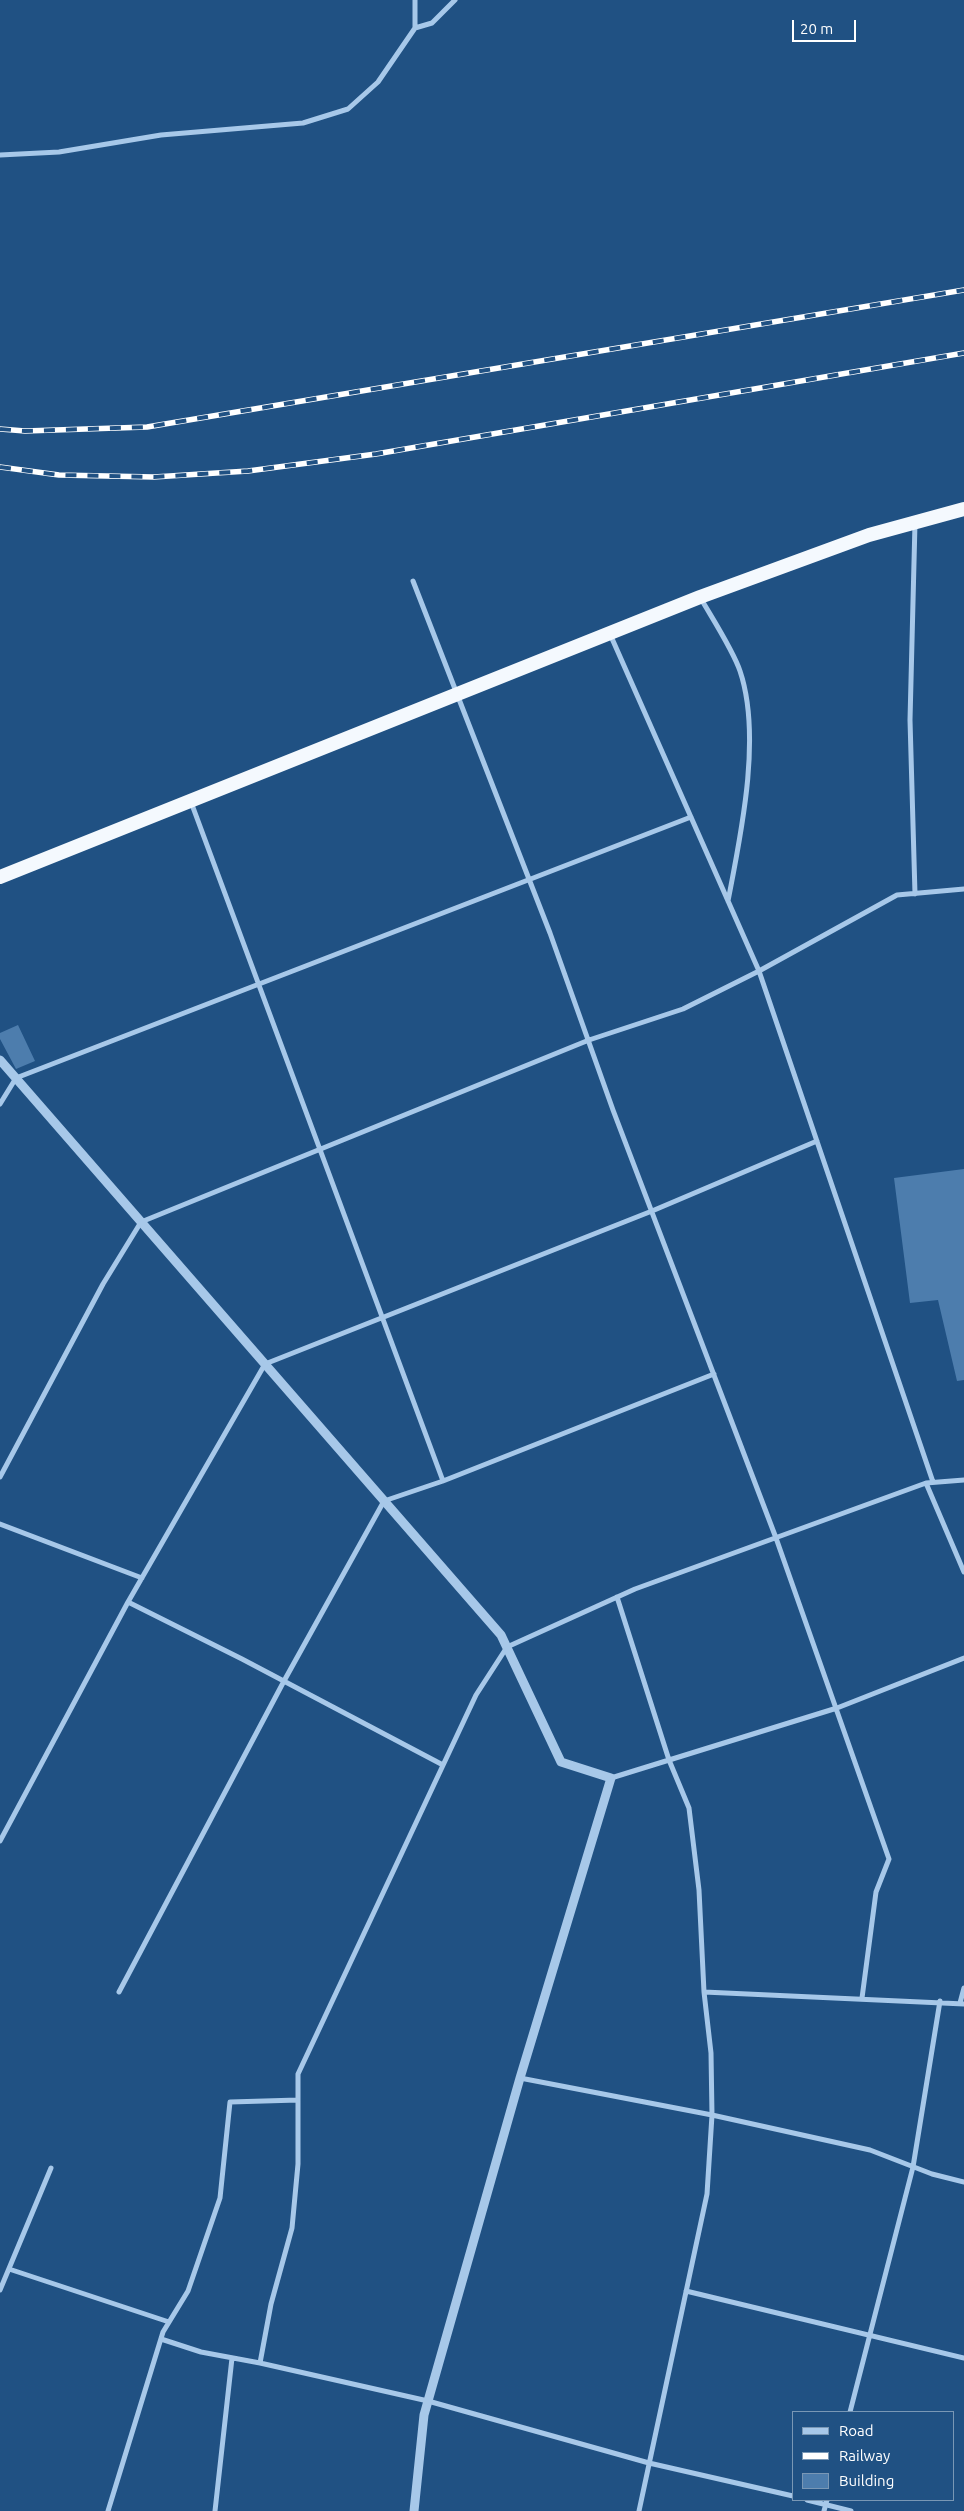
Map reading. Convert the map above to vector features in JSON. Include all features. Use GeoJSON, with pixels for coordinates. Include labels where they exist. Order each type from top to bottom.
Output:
{"type":"FeatureCollection","features":[{"type":"Feature","properties":{"kind":"highway"},"geometry":{"type":"LineString","coordinates":[[0,877],[700,597],[868,535],[964,509]]}},
{"type":"Feature","properties":{"kind":"street"},"geometry":{"type":"LineString","coordinates":[[0,155],[59,152],[161,135],[303,123],[348,109],[378,82],[415,28],[415,0]]}},
{"type":"Feature","properties":{"kind":"street"},"geometry":{"type":"LineString","coordinates":[[415,28],[432,23],[456,0]]}},
{"type":"Feature","properties":{"kind":"street"},"geometry":{"type":"LineString","coordinates":[[914,522],[910,720],[915,894]]}},
{"type":"Feature","properties":{"kind":"street"},"geometry":{"type":"LineString","coordinates":[[413,581],[530,881],[776,1538],[889,1859],[876,1892],[862,1998]]}},
{"type":"Feature","properties":{"kind":"street"},"geometry":{"type":"LineString","coordinates":[[700,597],[740,670],[751,726],[741,831],[728,901]]}},
{"type":"Feature","properties":{"kind":"street"},"geometry":{"type":"LineString","coordinates":[[610,633],[759,971],[933,1482]]}},
{"type":"Feature","properties":{"kind":"street"},"geometry":{"type":"LineString","coordinates":[[190,802],[442,1481]]}},
{"type":"Feature","properties":{"kind":"street"},"geometry":{"type":"LineString","coordinates":[[0,1104],[16,1078],[530,881],[690,817]]}},
{"type":"Feature","properties":{"kind":"street"},"geometry":{"type":"LineString","coordinates":[[0,1477],[103,1284],[141,1222],[450,1098],[588,1040],[683,1009],[759,971],[897,895],[964,889]]}},
{"type":"Feature","properties":{"kind":"street"},"geometry":{"type":"LineString","coordinates":[[0,1060],[501,1635],[560,1762],[611,1778],[837,1708],[964,1658]]}},
{"type":"Feature","properties":{"kind":"street"},"geometry":{"type":"LineString","coordinates":[[0,1841],[128,1602],[265,1364],[652,1211],[817,1141]]}},
{"type":"Feature","properties":{"kind":"street"},"geometry":{"type":"LineString","coordinates":[[119,1992],[284,1681],[384,1501],[442,1481],[714,1374]]}},
{"type":"Feature","properties":{"kind":"street"},"geometry":{"type":"LineString","coordinates":[[260,2363],[271,2304],[292,2228],[298,2164],[298,2074],[476,1695],[507,1647],[617,1597],[926,1483],[964,1480]]}},
{"type":"Feature","properties":{"kind":"street"},"geometry":{"type":"LineString","coordinates":[[926,1483],[964,1572]]}},
{"type":"Feature","properties":{"kind":"street"},"geometry":{"type":"LineString","coordinates":[[0,1524],[142,1578]]}},
{"type":"Feature","properties":{"kind":"street"},"geometry":{"type":"LineString","coordinates":[[617,1597],[669,1760],[689,1808],[699,1890],[704,1992],[711,2053],[712,2115],[707,2194],[639,2511]]}},
{"type":"Feature","properties":{"kind":"street"},"geometry":{"type":"LineString","coordinates":[[128,1602],[284,1681],[443,1765]]}},
{"type":"Feature","properties":{"kind":"street"},"geometry":{"type":"LineString","coordinates":[[414,2511],[424,2415],[520,2078],[611,1778]]}},
{"type":"Feature","properties":{"kind":"street"},"geometry":{"type":"LineString","coordinates":[[704,1992],[940,2001],[962,2004],[964,1988]]}},
{"type":"Feature","properties":{"kind":"street"},"geometry":{"type":"LineString","coordinates":[[850,2411],[913,2167],[940,2001]]}},
{"type":"Feature","properties":{"kind":"street"},"geometry":{"type":"LineString","coordinates":[[520,2078],[712,2115],[870,2150],[913,2167],[964,2182]]}},
{"type":"Feature","properties":{"kind":"street"},"geometry":{"type":"LineString","coordinates":[[108,2511],[161,2339],[188,2290],[220,2198],[230,2102],[298,2100]]}},
{"type":"Feature","properties":{"kind":"street"},"geometry":{"type":"LineString","coordinates":[[0,2290],[51,2168]]}},
{"type":"Feature","properties":{"kind":"street"},"geometry":{"type":"LineString","coordinates":[[9,2269],[169,2322]]}},
{"type":"Feature","properties":{"kind":"street"},"geometry":{"type":"LineString","coordinates":[[686,2291],[964,2358]]}},
{"type":"Feature","properties":{"kind":"street"},"geometry":{"type":"LineString","coordinates":[[161,2339],[201,2352],[260,2363],[428,2402],[649,2464],[792,2496]]}},
{"type":"Feature","properties":{"kind":"street"},"geometry":{"type":"LineString","coordinates":[[215,2511],[232,2358]]}},
{"type":"Feature","properties":{"kind":"street"},"geometry":{"type":"LineString","coordinates":[[824,2511],[827,2502],[851,2511]]}},
{"type":"Feature","properties":{"kind":"building"},"geometry":{"type":"Polygon","coordinates":[[[18,1025],[35,1061],[16,1069],[0,1039],[0,1033],[18,1025]]]}},
{"type":"Feature","properties":{"kind":"building"},"geometry":{"type":"Polygon","coordinates":[[[964,1169],[964,1380],[957,1381],[938,1300],[910,1303],[894,1178],[964,1169]]]}},
{"type":"Feature","properties":{"kind":"railway"},"geometry":{"type":"LineString","coordinates":[[0,429],[25,431],[147,427],[964,290]]}},
{"type":"Feature","properties":{"kind":"railway"},"geometry":{"type":"LineString","coordinates":[[0,467],[59,475],[154,477],[248,471],[376,454],[964,353]]}}]}
